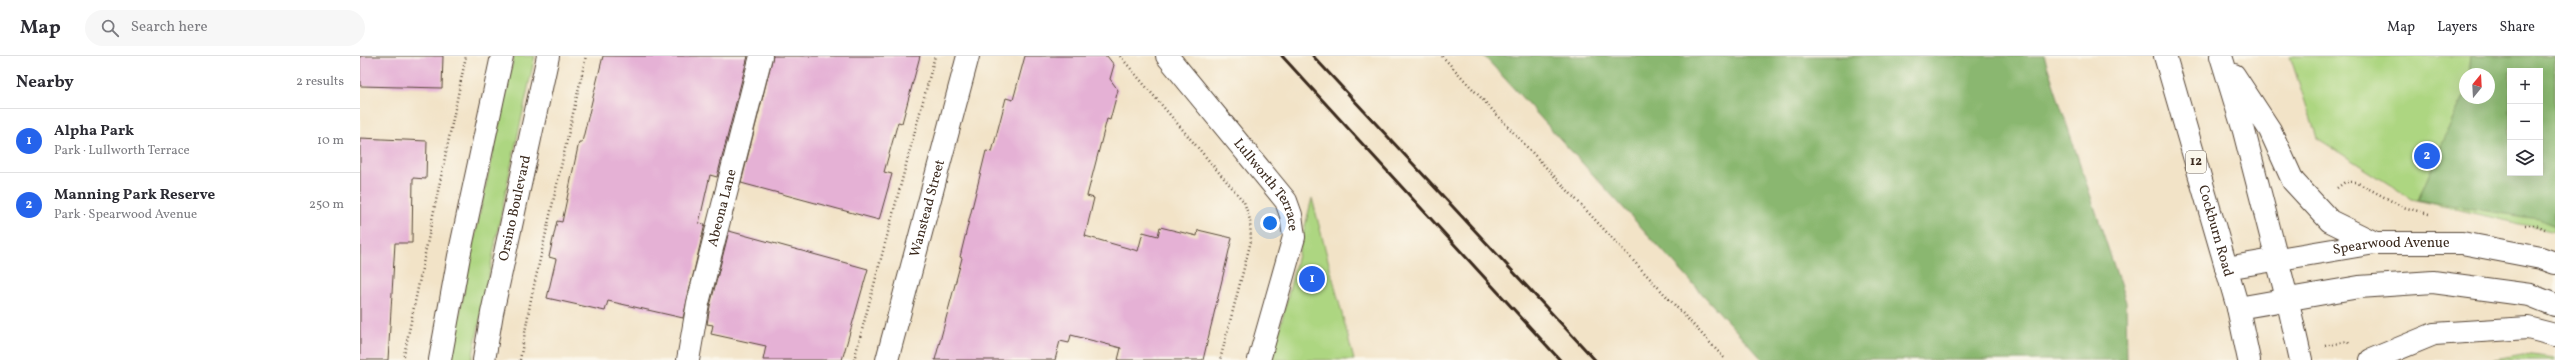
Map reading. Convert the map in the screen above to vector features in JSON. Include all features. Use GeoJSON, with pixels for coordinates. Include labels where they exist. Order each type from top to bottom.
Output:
{"type":"FeatureCollection","features":[{"type":"Feature","properties":{"kind":"main road"},"geometry":{"type":"LineString","coordinates":[[440,360],[459,256],[502,56]]}},
{"type":"Feature","properties":{"kind":"main road","name":"Orsino Boulevard"},"geometry":{"type":"LineString","coordinates":[[484,360],[497,290],[548,56]]}},
{"type":"Feature","properties":{"kind":"main road","name":"Abeona Lane"},"geometry":{"type":"LineString","coordinates":[[688,360],[698,303],[761,56]]}},
{"type":"Feature","properties":{"kind":"main road","name":"Wanstead Street"},"geometry":{"type":"LineString","coordinates":[[887,360],[968,56]]}},
{"type":"Feature","properties":{"kind":"main road","name":"Lullworth Terrace"},"geometry":{"type":"LineString","coordinates":[[1167,56],[1286,201],[1291,215],[1294,236],[1260,360]]}},
{"type":"Feature","properties":{"kind":"main road","name":"Cockburn Road"},"geometry":{"type":"LineString","coordinates":[[2165,56],[2238,308],[2248,360]]}},
{"type":"Feature","properties":{"kind":"main road"},"geometry":{"type":"LineString","coordinates":[[2221,56],[2270,130],[2293,180],[2330,221],[2375,243]]}},
{"type":"Feature","properties":{"kind":"main road"},"geometry":{"type":"LineString","coordinates":[[2221,56],[2244,131],[2287,298],[2301,360]]}},
{"type":"Feature","properties":{"kind":"main road","name":"Spearwood Avenue"},"geometry":{"type":"LineString","coordinates":[[2226,268],[2375,243],[2462,243],[2541,258],[2555,263]]}},
{"type":"Feature","properties":{"kind":"main road"},"geometry":{"type":"LineString","coordinates":[[2238,308],[2287,298],[2360,287],[2433,282],[2530,295],[2555,305]]}},
{"type":"Feature","properties":{"kind":"main road"},"geometry":{"type":"LineString","coordinates":[[2371,360],[2434,334],[2528,328],[2555,335]]}},
{"type":"Feature","properties":{"kind":"path"},"geometry":{"type":"LineString","coordinates":[[403,360],[466,56]]}},
{"type":"Feature","properties":{"kind":"path"},"geometry":{"type":"LineString","coordinates":[[520,360],[531,299],[586,56]]}},
{"type":"Feature","properties":{"kind":"path"},"geometry":{"type":"LineString","coordinates":[[854,360],[935,56]]}},
{"type":"Feature","properties":{"kind":"path"},"geometry":{"type":"LineString","coordinates":[[1120,56],[1244,202],[1250,220],[1251,241],[1220,360]]}},
{"type":"Feature","properties":{"kind":"path"},"geometry":{"type":"LineString","coordinates":[[1442,56],[1726,360]]}},
{"type":"Feature","properties":{"kind":"path"},"geometry":{"type":"LineString","coordinates":[[2333,191],[2345,182],[2356,182],[2403,207],[2435,215]]}},
{"type":"Feature","properties":{"kind":"path"},"geometry":{"type":"LineString","coordinates":[[2522,225],[2536,225],[2549,230]]}},
{"type":"Feature","properties":{"kind":"path"},"geometry":{"type":"LineString","coordinates":[[2322,347],[2348,341],[2352,347]]}},
{"type":"Feature","properties":{"kind":"green space"},"geometry":{"type":"Polygon","coordinates":[[[514,56],[535,56],[507,185],[472,360],[451,360],[473,244],[514,56]]]}},
{"type":"Feature","properties":{"kind":"green space"},"geometry":{"type":"Polygon","coordinates":[[[1484,56],[2044,56],[2126,302],[2127,360],[1763,360],[1484,56]]]}},
{"type":"Feature","properties":{"kind":"green space"},"geometry":{"type":"Polygon","coordinates":[[[2290,56],[2555,56],[2555,232],[2412,199],[2317,138],[2290,56]]]}},
{"type":"Feature","properties":{"kind":"green space"},"geometry":{"type":"Polygon","coordinates":[[[2471,56],[2555,56],[2555,226],[2538,219],[2418,200],[2460,104],[2495,104],[2495,68],[2470,68],[2471,56]]]}},
{"type":"Feature","properties":{"kind":"green space"},"geometry":{"type":"Polygon","coordinates":[[[1312,198],[1354,360],[1272,360],[1312,198]]]}},
{"type":"Feature","properties":{"kind":"green space"},"geometry":{"type":"Polygon","coordinates":[[[2523,354],[2555,358],[2555,360],[2489,360],[2523,354]]]}},
{"type":"Feature","properties":{"kind":"building"},"geometry":{"type":"Polygon","coordinates":[[[360,56],[443,56],[442,88],[360,86],[360,56]]]}},
{"type":"Feature","properties":{"kind":"building"},"geometry":{"type":"Polygon","coordinates":[[[603,56],[748,56],[717,177],[710,175],[699,223],[705,224],[683,318],[608,301],[605,311],[547,298],[556,259],[549,257],[557,221],[562,222],[579,142],[582,142],[603,56]]]}},
{"type":"Feature","properties":{"kind":"building"},"geometry":{"type":"Polygon","coordinates":[[[773,56],[920,56],[902,123],[898,122],[884,172],[892,174],[879,220],[741,183],[773,56]]]}},
{"type":"Feature","properties":{"kind":"building"},"geometry":{"type":"Polygon","coordinates":[[[1025,56],[1107,56],[1114,65],[1110,79],[1118,90],[1110,120],[1107,119],[1087,196],[1094,198],[1085,236],[1138,251],[1143,232],[1158,236],[1160,227],[1197,236],[1198,230],[1232,238],[1203,360],[1118,360],[1121,348],[1071,335],[1069,343],[1060,341],[1055,360],[935,360],[962,258],[960,257],[986,151],[992,152],[1006,98],[1013,100],[1025,56]]]}},
{"type":"Feature","properties":{"kind":"building"},"geometry":{"type":"Polygon","coordinates":[[[360,138],[427,141],[426,179],[413,178],[412,243],[395,243],[388,360],[360,360],[360,138]]]}},
{"type":"Feature","properties":{"kind":"building"},"geometry":{"type":"Polygon","coordinates":[[[729,231],[868,269],[842,360],[763,360],[766,346],[711,334],[713,325],[707,324],[710,306],[729,231]]]}},
{"type":"Feature","properties":{"kind":"railway"},"geometry":{"type":"LineString","coordinates":[[1282,56],[1560,360]]}},
{"type":"Feature","properties":{"kind":"railway"},"geometry":{"type":"LineString","coordinates":[[1313,56],[1595,360]]}},
{"type":"Feature","properties":{"kind":"place","name":"Manning Park Reserve"},"geometry":{"type":"Point","coordinates":[2427,156]}},
{"type":"Feature","properties":{"kind":"place","name":"Alpha Park"},"geometry":{"type":"Point","coordinates":[1312,279]}}]}
